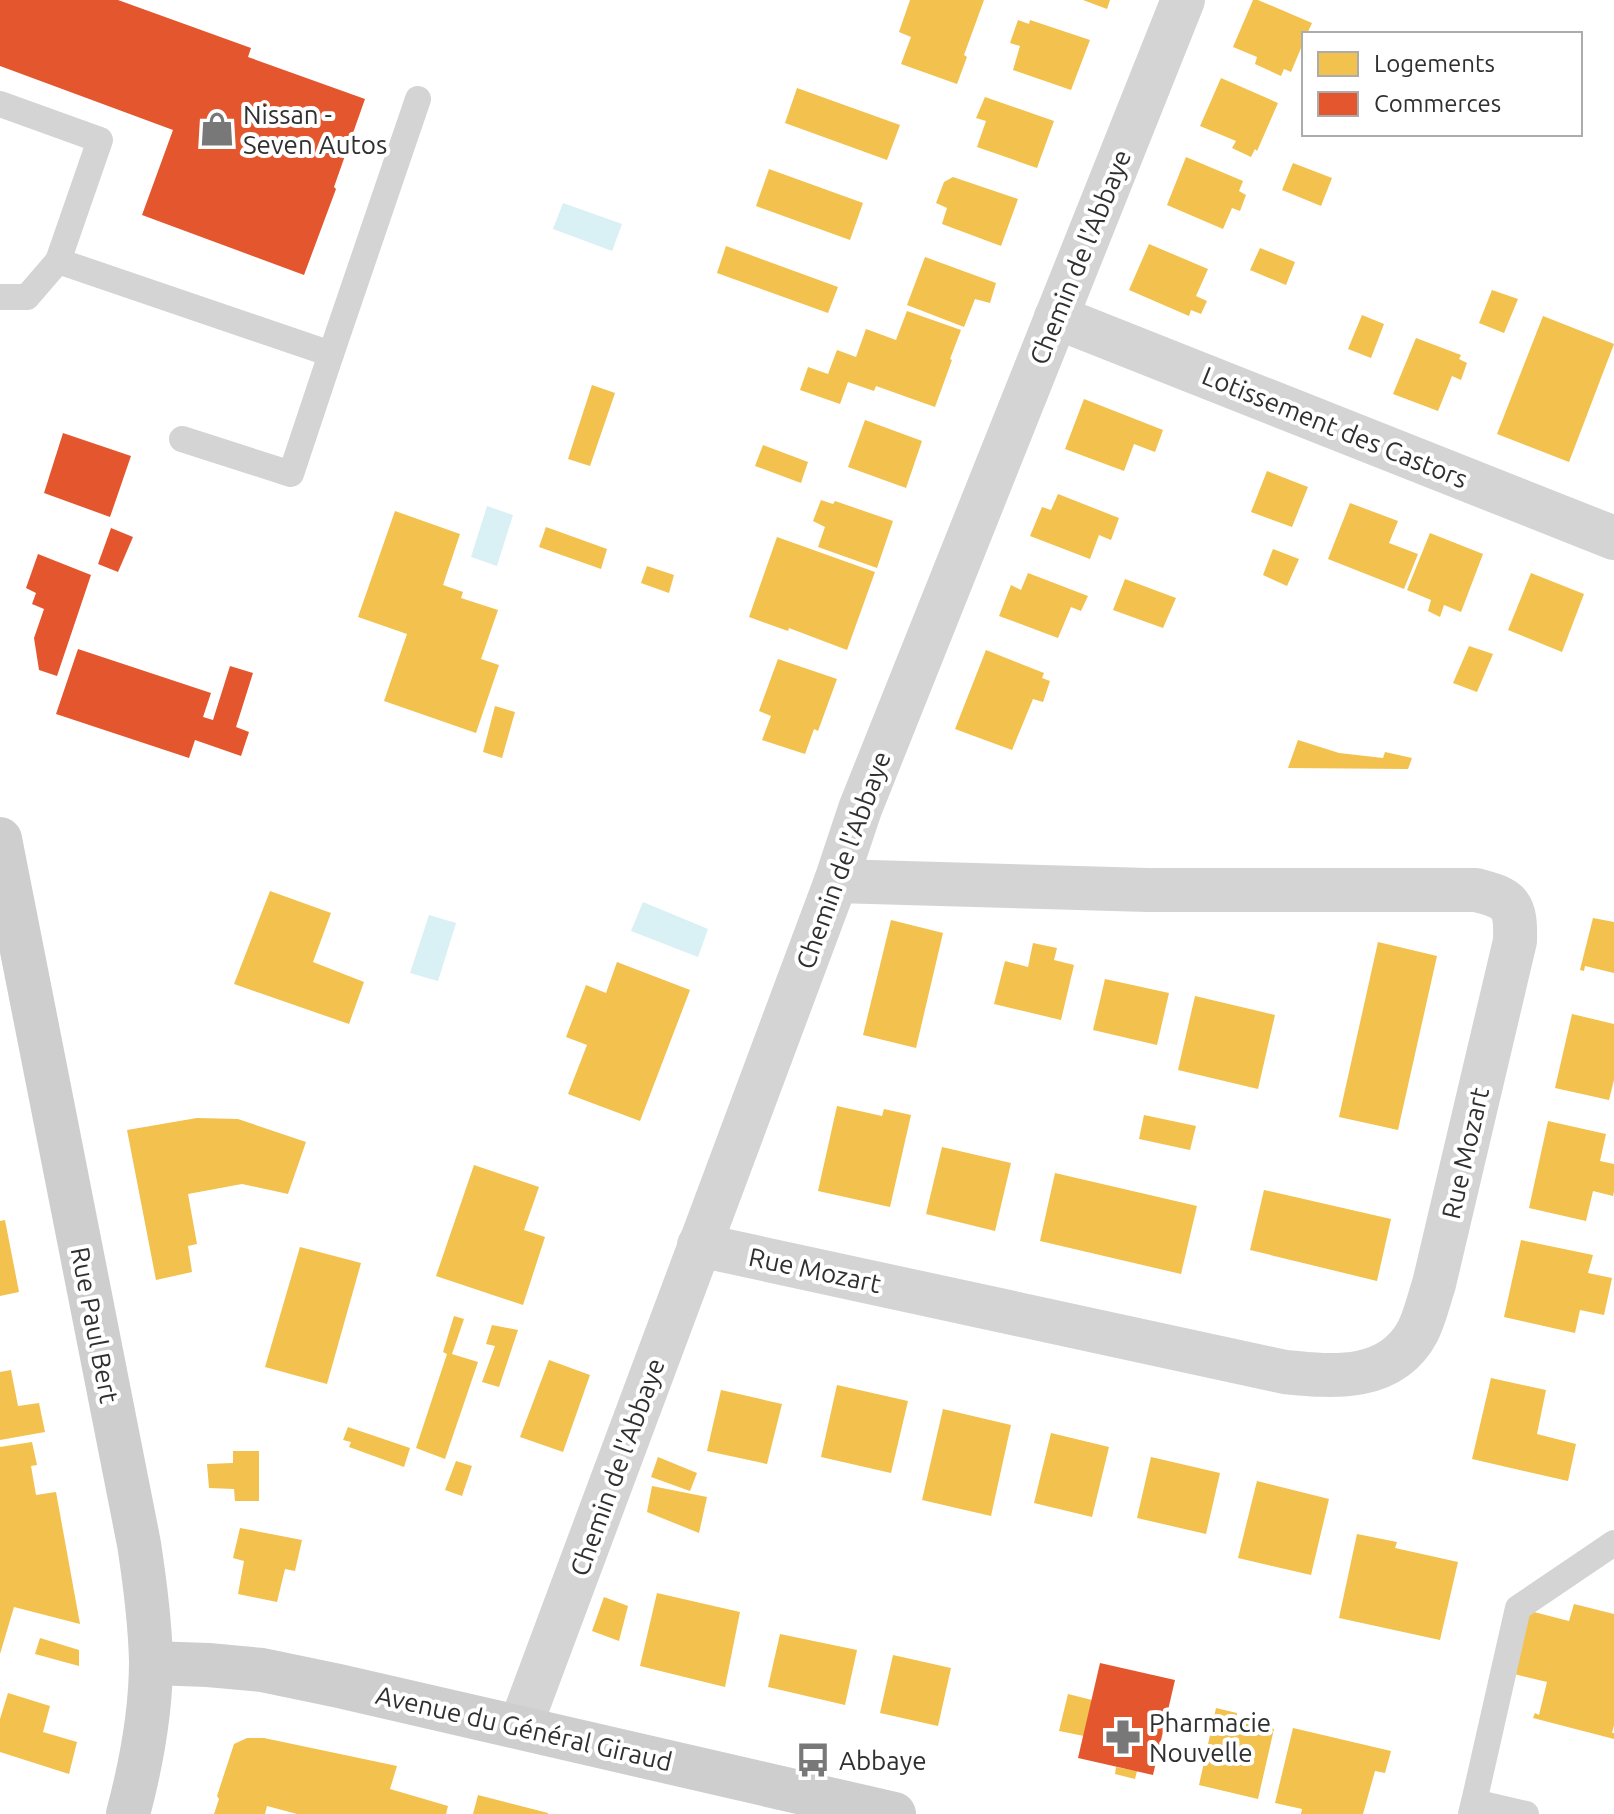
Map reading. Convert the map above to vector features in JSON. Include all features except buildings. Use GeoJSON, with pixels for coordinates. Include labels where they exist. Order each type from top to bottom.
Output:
{"type":"FeatureCollection","features":[{"type":"Feature","properties":{"kind":"main road","name":"Rue Paul Bert"},"geometry":{"type":"LineString","coordinates":[[0,839],[148,1603],[151,1663],[147,1720],[128,1814]]}},
{"type":"Feature","properties":{"kind":"main road","name":"Avenue du Général Giraud"},"geometry":{"type":"LineString","coordinates":[[151,1663],[262,1670],[894,1814]]}},
{"type":"Feature","properties":{"kind":"street","name":"Chemin de l'Abbaye"},"geometry":{"type":"LineString","coordinates":[[520,1727],[836,881],[860,809],[1183,0]]}},
{"type":"Feature","properties":{"kind":"street","name":"Lotissement des Castors"},"geometry":{"type":"LineString","coordinates":[[1056,317],[1614,538]]}},
{"type":"Feature","properties":{"kind":"street","name":"Rue Mozart"},"geometry":{"type":"LineString","coordinates":[[699,1245],[1285,1372],[1331,1377],[1369,1371],[1398,1359],[1418,1331],[1434,1284],[1515,941],[1516,922],[1511,906],[1497,895],[1476,890],[1148,890],[836,881]]}},
{"type":"Feature","properties":{"kind":"lane"},"geometry":{"type":"LineString","coordinates":[[182,439],[291,474],[418,99]]}},
{"type":"Feature","properties":{"kind":"lane"},"geometry":{"type":"LineString","coordinates":[[0,104],[100,140],[58,261],[27,297],[0,297]]}},
{"type":"Feature","properties":{"kind":"lane"},"geometry":{"type":"LineString","coordinates":[[58,261],[331,354]]}},
{"type":"Feature","properties":{"kind":"lane"},"geometry":{"type":"LineString","coordinates":[[1526,1814],[1473,1808],[1518,1608],[1614,1543]]}},
{"type":"Feature","properties":{"kind":"water"},"geometry":{"type":"Polygon","coordinates":[[[563,203],[622,224],[612,251],[553,229],[563,203]]]}},
{"type":"Feature","properties":{"kind":"water"},"geometry":{"type":"Polygon","coordinates":[[[487,506],[513,515],[497,566],[471,557],[487,506]]]}},
{"type":"Feature","properties":{"kind":"water"},"geometry":{"type":"Polygon","coordinates":[[[643,902],[708,929],[698,957],[631,931],[643,902]]]}},
{"type":"Feature","properties":{"kind":"water"},"geometry":{"type":"Polygon","coordinates":[[[429,915],[456,923],[438,981],[410,973],[429,915]]]}},
{"type":"Feature","properties":{"kind":"place","name":"Nissan - Seven Autos"},"geometry":{"type":"Point","coordinates":[217,129]}},
{"type":"Feature","properties":{"kind":"place","name":"Pharmacie Nouvelle"},"geometry":{"type":"Point","coordinates":[1123,1737]}},
{"type":"Feature","properties":{"kind":"place","name":"Abbaye"},"geometry":{"type":"Point","coordinates":[813,1760]}}]}
